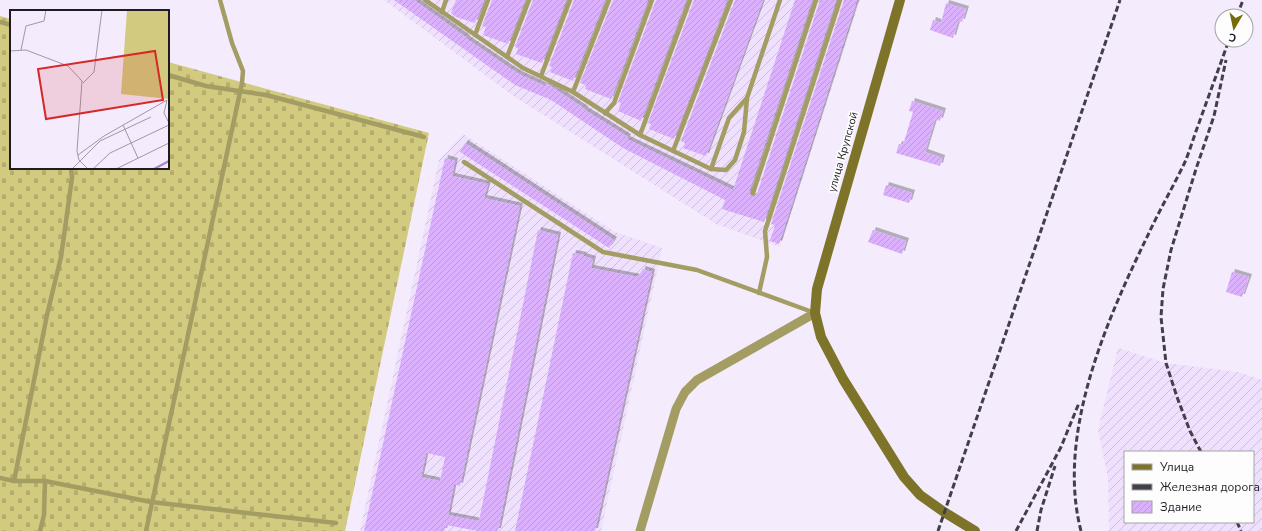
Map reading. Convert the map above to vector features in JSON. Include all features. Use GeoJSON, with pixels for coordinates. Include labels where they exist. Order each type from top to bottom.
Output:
{"type":"FeatureCollection","features":[{"type":"Feature","properties":{"kind":"main road","name":"улица Крупской"},"geometry":{"type":"LineString","coordinates":[[900,0],[817,289],[815,313],[821,337],[842,379],[904,477],[920,495],[975,531]]}},
{"type":"Feature","properties":{"kind":"street"},"geometry":{"type":"LineString","coordinates":[[640,531],[676,409],[685,392],[697,380],[815,313]]}},
{"type":"Feature","properties":{"kind":"lane"},"geometry":{"type":"LineString","coordinates":[[146,531],[151,502],[241,92],[243,71],[232,43],[220,0]]}},
{"type":"Feature","properties":{"kind":"lane"},"geometry":{"type":"LineString","coordinates":[[425,0],[523,68],[573,92],[640,135],[711,169],[726,170],[735,160],[744,132],[747,98],[780,0]]}},
{"type":"Feature","properties":{"kind":"lane"},"geometry":{"type":"LineString","coordinates":[[442,12],[446,0]]}},
{"type":"Feature","properties":{"kind":"lane"},"geometry":{"type":"LineString","coordinates":[[475,35],[488,0]]}},
{"type":"Feature","properties":{"kind":"lane"},"geometry":{"type":"LineString","coordinates":[[507,57],[529,0]]}},
{"type":"Feature","properties":{"kind":"lane"},"geometry":{"type":"LineString","coordinates":[[541,76],[570,0]]}},
{"type":"Feature","properties":{"kind":"lane"},"geometry":{"type":"LineString","coordinates":[[573,92],[609,0]]}},
{"type":"Feature","properties":{"kind":"lane"},"geometry":{"type":"LineString","coordinates":[[605,113],[614,103],[652,0]]}},
{"type":"Feature","properties":{"kind":"lane"},"geometry":{"type":"LineString","coordinates":[[640,135],[690,0]]}},
{"type":"Feature","properties":{"kind":"lane"},"geometry":{"type":"LineString","coordinates":[[673,151],[730,0]]}},
{"type":"Feature","properties":{"kind":"lane"},"geometry":{"type":"LineString","coordinates":[[753,193],[816,0]]}},
{"type":"Feature","properties":{"kind":"lane"},"geometry":{"type":"LineString","coordinates":[[759,293],[767,257],[765,231],[840,0]]}},
{"type":"Feature","properties":{"kind":"lane"},"geometry":{"type":"LineString","coordinates":[[0,22],[10,25]]}},
{"type":"Feature","properties":{"kind":"lane"},"geometry":{"type":"LineString","coordinates":[[169,75],[206,86],[266,95],[424,137]]}},
{"type":"Feature","properties":{"kind":"lane"},"geometry":{"type":"LineString","coordinates":[[711,169],[729,118],[747,98]]}},
{"type":"Feature","properties":{"kind":"lane"},"geometry":{"type":"LineString","coordinates":[[464,162],[603,252],[697,270],[815,313]]}},
{"type":"Feature","properties":{"kind":"lane"},"geometry":{"type":"LineString","coordinates":[[14,481],[47,315],[61,256],[72,178],[71,169]]}},
{"type":"Feature","properties":{"kind":"lane"},"geometry":{"type":"LineString","coordinates":[[0,478],[14,481],[45,481],[151,502],[336,523]]}},
{"type":"Feature","properties":{"kind":"lane"},"geometry":{"type":"LineString","coordinates":[[40,531],[44,515],[45,481]]}},
{"type":"Feature","properties":{"kind":"shaded area"},"geometry":{"type":"Polygon","coordinates":[[[384,0],[860,0],[780,247],[716,224],[512,95],[384,0]]]}},
{"type":"Feature","properties":{"kind":"shaded area"},"geometry":{"type":"Polygon","coordinates":[[[463,134],[615,232],[662,248],[601,531],[360,531],[439,160],[463,134]]]}},
{"type":"Feature","properties":{"kind":"shaded area"},"geometry":{"type":"Polygon","coordinates":[[[1118,348],[1166,363],[1238,372],[1262,380],[1262,531],[1109,531],[1108,478],[1098,430],[1118,348]]]}},
{"type":"Feature","properties":{"kind":"green space"},"geometry":{"type":"Polygon","coordinates":[[[0,16],[10,19],[10,169],[169,169],[169,62],[429,133],[345,531],[0,531],[0,16]]]}},
{"type":"Feature","properties":{"kind":"building"},"geometry":{"type":"Polygon","coordinates":[[[394,0],[414,0],[511,69],[545,86],[546,83],[628,137],[627,139],[733,190],[795,0],[812,0],[749,192],[753,197],[757,194],[820,0],[836,0],[764,222],[722,209],[725,200],[623,148],[551,100],[515,85],[394,0]]]}},
{"type":"Feature","properties":{"kind":"building"},"geometry":{"type":"Polygon","coordinates":[[[456,0],[484,0],[475,23],[456,17],[451,13],[456,0]]]}},
{"type":"Feature","properties":{"kind":"building"},"geometry":{"type":"Polygon","coordinates":[[[492,0],[525,0],[508,44],[483,35],[486,27],[482,26],[492,0]]]}},
{"type":"Feature","properties":{"kind":"building"},"geometry":{"type":"Polygon","coordinates":[[[533,0],[566,0],[542,63],[516,54],[518,48],[515,47],[533,0]]]}},
{"type":"Feature","properties":{"kind":"building"},"geometry":{"type":"Polygon","coordinates":[[[574,0],[605,0],[573,81],[550,72],[552,67],[549,66],[574,0]]]}},
{"type":"Feature","properties":{"kind":"building"},"geometry":{"type":"Polygon","coordinates":[[[613,0],[648,0],[611,99],[585,89],[586,85],[580,83],[613,0]]]}},
{"type":"Feature","properties":{"kind":"building"},"geometry":{"type":"Polygon","coordinates":[[[656,0],[686,0],[641,121],[618,111],[621,103],[618,102],[656,0]]]}},
{"type":"Feature","properties":{"kind":"building"},"geometry":{"type":"Polygon","coordinates":[[[694,0],[727,0],[674,139],[649,129],[651,124],[648,123],[694,0]]]}},
{"type":"Feature","properties":{"kind":"building"},"geometry":{"type":"Polygon","coordinates":[[[735,0],[763,0],[706,156],[683,148],[685,143],[681,141],[735,0]]]}},
{"type":"Feature","properties":{"kind":"building"},"geometry":{"type":"Polygon","coordinates":[[[844,0],[857,0],[779,244],[770,241],[775,225],[771,224],[844,0]]]}},
{"type":"Feature","properties":{"kind":"building"},"geometry":{"type":"Polygon","coordinates":[[[946,3],[966,9],[962,22],[958,21],[953,38],[930,30],[933,20],[941,23],[946,3]]]}},
{"type":"Feature","properties":{"kind":"building"},"geometry":{"type":"Polygon","coordinates":[[[912,101],[943,111],[940,121],[935,119],[925,152],[942,158],[940,166],[896,153],[899,144],[903,145],[913,112],[909,111],[912,101]]]}},
{"type":"Feature","properties":{"kind":"building"},"geometry":{"type":"Polygon","coordinates":[[[465,143],[614,240],[609,248],[460,152],[465,143]]]}},
{"type":"Feature","properties":{"kind":"building"},"geometry":{"type":"Polygon","coordinates":[[[445,158],[455,161],[452,176],[488,184],[484,198],[520,206],[460,486],[454,484],[448,515],[479,521],[538,230],[558,235],[498,531],[478,531],[446,525],[444,531],[364,531],[445,158]],[[426,453],[421,477],[440,481],[445,457],[426,453]]]}},
{"type":"Feature","properties":{"kind":"building"},"geometry":{"type":"Polygon","coordinates":[[[886,185],[912,193],[909,203],[883,195],[886,185]]]}},
{"type":"Feature","properties":{"kind":"building"},"geometry":{"type":"Polygon","coordinates":[[[873,230],[906,241],[902,254],[868,242],[873,230]]]}},
{"type":"Feature","properties":{"kind":"building"},"geometry":{"type":"Polygon","coordinates":[[[573,253],[584,255],[583,256],[593,259],[591,268],[638,277],[643,269],[652,272],[595,531],[515,531],[573,253]]]}},
{"type":"Feature","properties":{"kind":"building"},"geometry":{"type":"Polygon","coordinates":[[[1232,272],[1249,277],[1242,297],[1226,292],[1232,272]]]}},
{"type":"Feature","properties":{"kind":"railway"},"geometry":{"type":"LineString","coordinates":[[938,531],[1120,0]]}},
{"type":"Feature","properties":{"kind":"railway"},"geometry":{"type":"LineString","coordinates":[[1240,8],[1243,0]]}},
{"type":"Feature","properties":{"kind":"railway"},"geometry":{"type":"LineString","coordinates":[[1081,531],[1075,494],[1075,456],[1080,418],[1089,379],[1116,304],[1152,226],[1185,162],[1226,48]]}},
{"type":"Feature","properties":{"kind":"railway"},"geometry":{"type":"LineString","coordinates":[[1200,451],[1190,431],[1166,363],[1161,317],[1163,289],[1171,250],[1214,116],[1226,60]]}},
{"type":"Feature","properties":{"kind":"railway"},"geometry":{"type":"LineString","coordinates":[[1016,531],[1061,447],[1079,403]]}},
{"type":"Feature","properties":{"kind":"railway"},"geometry":{"type":"LineString","coordinates":[[1037,531],[1041,510],[1055,466]]}},
{"type":"Feature","properties":{"kind":"railway"},"geometry":{"type":"LineString","coordinates":[[1237,523],[1241,531]]}}]}
